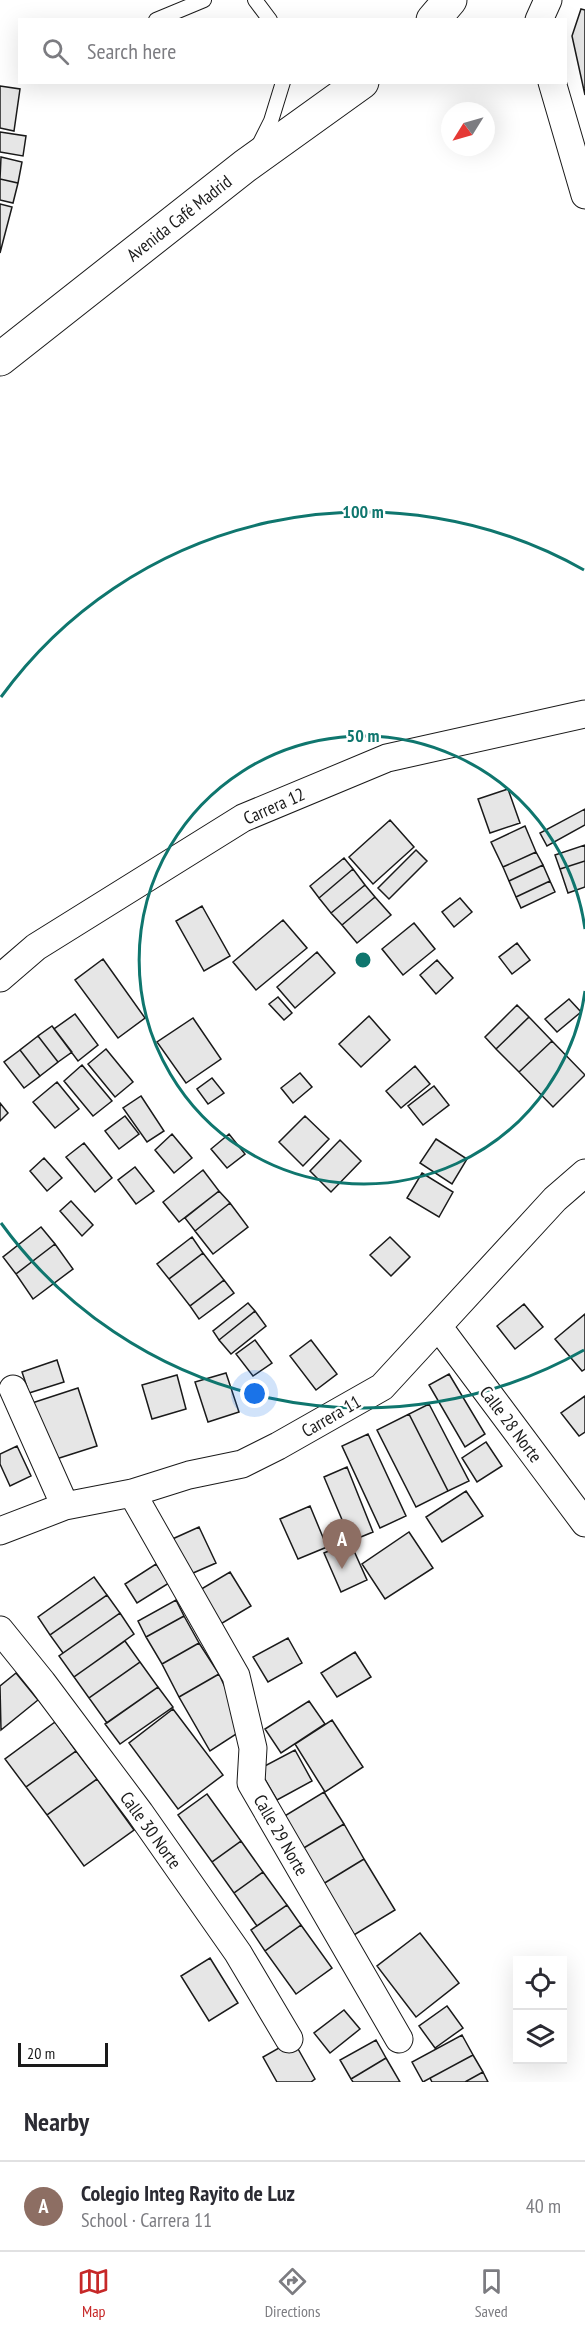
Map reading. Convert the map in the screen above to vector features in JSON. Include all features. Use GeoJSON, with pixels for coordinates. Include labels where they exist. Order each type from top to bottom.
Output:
{"type":"FeatureCollection","features":[{"type":"Feature","properties":{"kind":"street"},"geometry":{"type":"LineString","coordinates":[[434,18],[450,0]]}},
{"type":"Feature","properties":{"kind":"street"},"geometry":{"type":"LineString","coordinates":[[539,18],[548,0]]}},
{"type":"Feature","properties":{"kind":"street","name":"Avenida Café Madrid"},"geometry":{"type":"LineString","coordinates":[[0,359],[245,166],[359,84]]}},
{"type":"Feature","properties":{"kind":"street"},"geometry":{"type":"LineString","coordinates":[[553,84],[585,195]]}},
{"type":"Feature","properties":{"kind":"street","name":"Carrera 12"},"geometry":{"type":"LineString","coordinates":[[0,978],[36,947],[243,818],[387,758],[585,714]]}},
{"type":"Feature","properties":{"kind":"street","name":"Carrera 11"},"geometry":{"type":"LineString","coordinates":[[0,1531],[65,1506],[132,1493],[189,1475],[242,1464],[382,1386],[555,1199],[585,1173]]}},
{"type":"Feature","properties":{"kind":"street","name":"Calle 28 Norte"},"geometry":{"type":"LineString","coordinates":[[438,1326],[585,1523]]}},
{"type":"Feature","properties":{"kind":"street"},"geometry":{"type":"LineString","coordinates":[[13,1389],[65,1506]]}},
{"type":"Feature","properties":{"kind":"street","name":"Calle 29 Norte"},"geometry":{"type":"LineString","coordinates":[[132,1493],[236,1676],[253,1748],[251,1784],[399,2039]]}},
{"type":"Feature","properties":{"kind":"street","name":"Calle 30 Norte"},"geometry":{"type":"LineString","coordinates":[[0,1630],[42,1682],[140,1814],[238,1953],[289,2039]]}},
{"type":"Feature","properties":{"kind":"lane"},"geometry":{"type":"LineString","coordinates":[[161,18],[204,0]]}},
{"type":"Feature","properties":{"kind":"lane"},"geometry":{"type":"LineString","coordinates":[[255,0],[268,18]]}},
{"type":"Feature","properties":{"kind":"lane"},"geometry":{"type":"LineString","coordinates":[[245,166],[260,144],[271,121],[282,84]]}},
{"type":"Feature","properties":{"kind":"building"},"geometry":{"type":"Polygon","coordinates":[[[581,9],[585,10],[585,95],[572,36],[581,9]]]}},
{"type":"Feature","properties":{"kind":"building"},"geometry":{"type":"Polygon","coordinates":[[[0,86],[20,89],[14,131],[0,128],[0,86]]]}},
{"type":"Feature","properties":{"kind":"building"},"geometry":{"type":"Polygon","coordinates":[[[0,132],[26,136],[23,156],[0,152],[0,132]]]}},
{"type":"Feature","properties":{"kind":"building"},"geometry":{"type":"Polygon","coordinates":[[[1,157],[22,162],[18,183],[0,179],[1,157]]]}},
{"type":"Feature","properties":{"kind":"building"},"geometry":{"type":"Polygon","coordinates":[[[0,179],[18,183],[13,203],[0,200],[0,179]]]}},
{"type":"Feature","properties":{"kind":"building"},"geometry":{"type":"Polygon","coordinates":[[[0,204],[12,207],[0,253],[0,204]]]}},
{"type":"Feature","properties":{"kind":"building"},"geometry":{"type":"Polygon","coordinates":[[[508,789],[520,823],[490,833],[478,799],[508,789]]]}},
{"type":"Feature","properties":{"kind":"building"},"geometry":{"type":"Polygon","coordinates":[[[585,809],[585,825],[547,846],[540,833],[585,809]]]}},
{"type":"Feature","properties":{"kind":"building"},"geometry":{"type":"Polygon","coordinates":[[[390,820],[414,847],[373,884],[349,857],[390,820]]]}},
{"type":"Feature","properties":{"kind":"building"},"geometry":{"type":"Polygon","coordinates":[[[525,826],[536,852],[503,867],[491,842],[525,826]]]}},
{"type":"Feature","properties":{"kind":"building"},"geometry":{"type":"Polygon","coordinates":[[[585,845],[585,861],[560,869],[555,855],[585,845]]]}},
{"type":"Feature","properties":{"kind":"building"},"geometry":{"type":"Polygon","coordinates":[[[416,850],[427,861],[389,899],[378,888],[416,850]]]}},
{"type":"Feature","properties":{"kind":"building"},"geometry":{"type":"Polygon","coordinates":[[[536,852],[543,865],[509,881],[503,867],[536,852]]]}},
{"type":"Feature","properties":{"kind":"building"},"geometry":{"type":"Polygon","coordinates":[[[344,858],[353,869],[319,898],[310,886],[344,858]]]}},
{"type":"Feature","properties":{"kind":"building"},"geometry":{"type":"Polygon","coordinates":[[[585,861],[585,887],[568,893],[560,869],[585,861]]]}},
{"type":"Feature","properties":{"kind":"building"},"geometry":{"type":"Polygon","coordinates":[[[543,865],[550,881],[516,897],[509,881],[543,865]]]}},
{"type":"Feature","properties":{"kind":"building"},"geometry":{"type":"Polygon","coordinates":[[[353,869],[365,885],[331,913],[319,898],[353,869]]]}},
{"type":"Feature","properties":{"kind":"building"},"geometry":{"type":"Polygon","coordinates":[[[550,881],[555,892],[521,908],[516,897],[550,881]]]}},
{"type":"Feature","properties":{"kind":"building"},"geometry":{"type":"Polygon","coordinates":[[[365,885],[375,897],[342,925],[331,913],[365,885]]]}},
{"type":"Feature","properties":{"kind":"building"},"geometry":{"type":"Polygon","coordinates":[[[375,897],[391,915],[357,943],[342,925],[375,897]]]}},
{"type":"Feature","properties":{"kind":"building"},"geometry":{"type":"Polygon","coordinates":[[[460,898],[472,912],[454,927],[442,912],[460,898]]]}},
{"type":"Feature","properties":{"kind":"building"},"geometry":{"type":"Polygon","coordinates":[[[202,906],[230,956],[204,971],[176,921],[202,906]]]}},
{"type":"Feature","properties":{"kind":"building"},"geometry":{"type":"Polygon","coordinates":[[[283,920],[307,948],[256,990],[233,962],[283,920]]]}},
{"type":"Feature","properties":{"kind":"building"},"geometry":{"type":"Polygon","coordinates":[[[414,923],[435,949],[403,975],[382,949],[414,923]]]}},
{"type":"Feature","properties":{"kind":"building"},"geometry":{"type":"Polygon","coordinates":[[[517,943],[530,960],[512,974],[499,957],[517,943]]]}},
{"type":"Feature","properties":{"kind":"building"},"geometry":{"type":"Polygon","coordinates":[[[317,952],[335,973],[295,1008],[277,987],[317,952]]]}},
{"type":"Feature","properties":{"kind":"building"},"geometry":{"type":"Polygon","coordinates":[[[103,959],[145,1018],[118,1038],[75,980],[103,959]]]}},
{"type":"Feature","properties":{"kind":"building"},"geometry":{"type":"Polygon","coordinates":[[[437,960],[453,978],[436,994],[420,975],[437,960]]]}},
{"type":"Feature","properties":{"kind":"building"},"geometry":{"type":"Polygon","coordinates":[[[278,997],[292,1013],[284,1020],[269,1004],[278,997]]]}},
{"type":"Feature","properties":{"kind":"building"},"geometry":{"type":"Polygon","coordinates":[[[569,999],[581,1012],[557,1032],[545,1019],[569,999]]]}},
{"type":"Feature","properties":{"kind":"building"},"geometry":{"type":"Polygon","coordinates":[[[517,1005],[529,1017],[496,1049],[485,1037],[517,1005]]]}},
{"type":"Feature","properties":{"kind":"building"},"geometry":{"type":"Polygon","coordinates":[[[75,1014],[98,1045],[78,1061],[54,1029],[75,1014]]]}},
{"type":"Feature","properties":{"kind":"building"},"geometry":{"type":"Polygon","coordinates":[[[369,1016],[390,1040],[361,1067],[339,1044],[369,1016]]]}},
{"type":"Feature","properties":{"kind":"building"},"geometry":{"type":"Polygon","coordinates":[[[529,1017],[552,1041],[519,1072],[496,1049],[529,1017]]]}},
{"type":"Feature","properties":{"kind":"building"},"geometry":{"type":"Polygon","coordinates":[[[193,1018],[221,1059],[186,1083],[157,1042],[193,1018]]]}},
{"type":"Feature","properties":{"kind":"building"},"geometry":{"type":"Polygon","coordinates":[[[52,1026],[72,1052],[58,1062],[38,1036],[52,1026]]]}},
{"type":"Feature","properties":{"kind":"building"},"geometry":{"type":"Polygon","coordinates":[[[38,1036],[58,1062],[40,1076],[20,1050],[38,1036]]]}},
{"type":"Feature","properties":{"kind":"building"},"geometry":{"type":"Polygon","coordinates":[[[552,1041],[585,1075],[553,1107],[519,1072],[552,1041]]]}},
{"type":"Feature","properties":{"kind":"building"},"geometry":{"type":"Polygon","coordinates":[[[106,1049],[133,1082],[115,1097],[88,1064],[106,1049]]]}},
{"type":"Feature","properties":{"kind":"building"},"geometry":{"type":"Polygon","coordinates":[[[20,1050],[40,1076],[24,1088],[4,1062],[20,1050]]]}},
{"type":"Feature","properties":{"kind":"building"},"geometry":{"type":"Polygon","coordinates":[[[82,1065],[112,1101],[93,1116],[64,1081],[82,1065]]]}},
{"type":"Feature","properties":{"kind":"building"},"geometry":{"type":"Polygon","coordinates":[[[415,1066],[430,1084],[401,1108],[386,1091],[415,1066]]]}},
{"type":"Feature","properties":{"kind":"building"},"geometry":{"type":"Polygon","coordinates":[[[300,1073],[312,1087],[293,1103],[281,1088],[300,1073]]]}},
{"type":"Feature","properties":{"kind":"building"},"geometry":{"type":"Polygon","coordinates":[[[212,1078],[224,1093],[208,1104],[197,1089],[212,1078]]]}},
{"type":"Feature","properties":{"kind":"building"},"geometry":{"type":"Polygon","coordinates":[[[57,1082],[79,1109],[55,1128],[33,1102],[57,1082]]]}},
{"type":"Feature","properties":{"kind":"building"},"geometry":{"type":"Polygon","coordinates":[[[434,1086],[449,1105],[423,1125],[408,1106],[434,1086]]]}},
{"type":"Feature","properties":{"kind":"building"},"geometry":{"type":"Polygon","coordinates":[[[141,1096],[164,1131],[147,1142],[123,1108],[141,1096]]]}},
{"type":"Feature","properties":{"kind":"building"},"geometry":{"type":"Polygon","coordinates":[[[0,1103],[8,1113],[0,1121],[0,1103]]]}},
{"type":"Feature","properties":{"kind":"building"},"geometry":{"type":"Polygon","coordinates":[[[125,1116],[139,1134],[119,1149],[105,1131],[125,1116]]]}},
{"type":"Feature","properties":{"kind":"building"},"geometry":{"type":"Polygon","coordinates":[[[305,1116],[329,1139],[303,1166],[279,1142],[305,1116]]]}},
{"type":"Feature","properties":{"kind":"building"},"geometry":{"type":"Polygon","coordinates":[[[172,1134],[192,1158],[174,1173],[155,1150],[172,1134]]]}},
{"type":"Feature","properties":{"kind":"building"},"geometry":{"type":"Polygon","coordinates":[[[229,1134],[245,1154],[227,1168],[211,1149],[229,1134]]]}},
{"type":"Feature","properties":{"kind":"building"},"geometry":{"type":"Polygon","coordinates":[[[436,1139],[467,1159],[452,1184],[420,1163],[436,1139]]]}},
{"type":"Feature","properties":{"kind":"building"},"geometry":{"type":"Polygon","coordinates":[[[340,1140],[361,1161],[331,1192],[310,1171],[340,1140]]]}},
{"type":"Feature","properties":{"kind":"building"},"geometry":{"type":"Polygon","coordinates":[[[84,1143],[112,1178],[95,1192],[66,1157],[84,1143]]]}},
{"type":"Feature","properties":{"kind":"building"},"geometry":{"type":"Polygon","coordinates":[[[44,1158],[62,1178],[47,1191],[30,1171],[44,1158]]]}},
{"type":"Feature","properties":{"kind":"building"},"geometry":{"type":"Polygon","coordinates":[[[135,1167],[154,1191],[136,1204],[118,1180],[135,1167]]]}},
{"type":"Feature","properties":{"kind":"building"},"geometry":{"type":"Polygon","coordinates":[[[203,1170],[219,1191],[179,1222],[163,1202],[203,1170]]]}},
{"type":"Feature","properties":{"kind":"building"},"geometry":{"type":"Polygon","coordinates":[[[422,1173],[453,1192],[439,1217],[407,1198],[422,1173]]]}},
{"type":"Feature","properties":{"kind":"building"},"geometry":{"type":"Polygon","coordinates":[[[219,1191],[230,1203],[195,1231],[185,1218],[219,1191]]]}},
{"type":"Feature","properties":{"kind":"building"},"geometry":{"type":"Polygon","coordinates":[[[71,1201],[93,1225],[82,1236],[60,1211],[71,1201]]]}},
{"type":"Feature","properties":{"kind":"building"},"geometry":{"type":"Polygon","coordinates":[[[230,1203],[248,1227],[213,1254],[195,1231],[230,1203]]]}},
{"type":"Feature","properties":{"kind":"building"},"geometry":{"type":"Polygon","coordinates":[[[41,1227],[55,1244],[16,1274],[3,1257],[41,1227]]]}},
{"type":"Feature","properties":{"kind":"building"},"geometry":{"type":"Polygon","coordinates":[[[192,1237],[203,1253],[169,1279],[157,1264],[192,1237]]]}},
{"type":"Feature","properties":{"kind":"building"},"geometry":{"type":"Polygon","coordinates":[[[390,1237],[410,1257],[391,1276],[370,1255],[390,1237]]]}},
{"type":"Feature","properties":{"kind":"building"},"geometry":{"type":"Polygon","coordinates":[[[55,1244],[73,1269],[33,1299],[16,1274],[55,1244]]]}},
{"type":"Feature","properties":{"kind":"building"},"geometry":{"type":"Polygon","coordinates":[[[203,1253],[224,1280],[190,1306],[169,1279],[203,1253]]]}},
{"type":"Feature","properties":{"kind":"building"},"geometry":{"type":"Polygon","coordinates":[[[224,1280],[234,1293],[199,1319],[190,1306],[224,1280]]]}},
{"type":"Feature","properties":{"kind":"building"},"geometry":{"type":"Polygon","coordinates":[[[248,1303],[255,1311],[219,1340],[213,1331],[248,1303]]]}},
{"type":"Feature","properties":{"kind":"building"},"geometry":{"type":"Polygon","coordinates":[[[524,1304],[543,1327],[515,1349],[497,1326],[524,1304]]]}},
{"type":"Feature","properties":{"kind":"building"},"geometry":{"type":"Polygon","coordinates":[[[255,1311],[266,1326],[231,1354],[219,1340],[255,1311]]]}},
{"type":"Feature","properties":{"kind":"building"},"geometry":{"type":"Polygon","coordinates":[[[585,1314],[585,1369],[582,1371],[555,1339],[585,1314]]]}},
{"type":"Feature","properties":{"kind":"building"},"geometry":{"type":"Polygon","coordinates":[[[255,1340],[272,1363],[253,1376],[236,1354],[255,1340]]]}},
{"type":"Feature","properties":{"kind":"building"},"geometry":{"type":"Polygon","coordinates":[[[311,1340],[337,1374],[316,1390],[290,1356],[311,1340]]]}},
{"type":"Feature","properties":{"kind":"building"},"geometry":{"type":"Polygon","coordinates":[[[57,1360],[64,1382],[29,1393],[22,1372],[57,1360]]]}},
{"type":"Feature","properties":{"kind":"building"},"geometry":{"type":"Polygon","coordinates":[[[226,1373],[239,1412],[208,1422],[195,1382],[226,1373]]]}},
{"type":"Feature","properties":{"kind":"building"},"geometry":{"type":"Polygon","coordinates":[[[449,1374],[485,1434],[465,1447],[429,1385],[449,1374]]]}},
{"type":"Feature","properties":{"kind":"building"},"geometry":{"type":"Polygon","coordinates":[[[177,1375],[186,1409],[152,1419],[142,1385],[177,1375]]]}},
{"type":"Feature","properties":{"kind":"building"},"geometry":{"type":"Polygon","coordinates":[[[78,1388],[97,1446],[50,1461],[32,1403],[78,1388]]]}},
{"type":"Feature","properties":{"kind":"building"},"geometry":{"type":"Polygon","coordinates":[[[585,1396],[585,1432],[579,1436],[561,1413],[585,1396]]]}},
{"type":"Feature","properties":{"kind":"building"},"geometry":{"type":"Polygon","coordinates":[[[429,1404],[469,1481],[448,1491],[409,1414],[429,1404]]]}},
{"type":"Feature","properties":{"kind":"building"},"geometry":{"type":"Polygon","coordinates":[[[409,1414],[448,1491],[416,1507],[377,1430],[409,1414]]]}},
{"type":"Feature","properties":{"kind":"building"},"geometry":{"type":"Polygon","coordinates":[[[368,1434],[406,1516],[380,1528],[342,1446],[368,1434]]]}},
{"type":"Feature","properties":{"kind":"building"},"geometry":{"type":"Polygon","coordinates":[[[486,1442],[502,1466],[477,1482],[462,1458],[486,1442]]]}},
{"type":"Feature","properties":{"kind":"building"},"geometry":{"type":"Polygon","coordinates":[[[17,1446],[31,1476],[10,1486],[0,1464],[0,1454],[17,1446]]]}},
{"type":"Feature","properties":{"kind":"building"},"geometry":{"type":"Polygon","coordinates":[[[347,1467],[373,1532],[351,1541],[324,1477],[347,1467]]]}},
{"type":"Feature","properties":{"kind":"building"},"geometry":{"type":"Polygon","coordinates":[[[466,1491],[483,1516],[442,1542],[426,1517],[466,1491]]]}},
{"type":"Feature","properties":{"kind":"building"},"geometry":{"type":"Polygon","coordinates":[[[310,1506],[327,1547],[298,1559],[280,1519],[310,1506]]]}},
{"type":"Feature","properties":{"kind":"building"},"geometry":{"type":"Polygon","coordinates":[[[199,1527],[216,1563],[184,1577],[168,1541],[199,1527]]]}},
{"type":"Feature","properties":{"kind":"building"},"geometry":{"type":"Polygon","coordinates":[[[409,1532],[433,1568],[385,1599],[362,1564],[409,1532]]]}},
{"type":"Feature","properties":{"kind":"building"},"geometry":{"type":"Polygon","coordinates":[[[350,1542],[367,1580],[341,1592],[324,1553],[350,1542]]]}},
{"type":"Feature","properties":{"kind":"building"},"geometry":{"type":"Polygon","coordinates":[[[156,1564],[169,1583],[137,1603],[125,1584],[156,1564]]]}},
{"type":"Feature","properties":{"kind":"building"},"geometry":{"type":"Polygon","coordinates":[[[230,1572],[251,1606],[219,1625],[198,1591],[230,1572]]]}},
{"type":"Feature","properties":{"kind":"building"},"geometry":{"type":"Polygon","coordinates":[[[94,1577],[107,1595],[50,1635],[38,1617],[94,1577]]]}},
{"type":"Feature","properties":{"kind":"building"},"geometry":{"type":"Polygon","coordinates":[[[107,1595],[120,1613],[63,1653],[50,1635],[107,1595]]]}},
{"type":"Feature","properties":{"kind":"building"},"geometry":{"type":"Polygon","coordinates":[[[176,1600],[184,1616],[146,1637],[138,1621],[176,1600]]]}},
{"type":"Feature","properties":{"kind":"building"},"geometry":{"type":"Polygon","coordinates":[[[120,1613],[134,1634],[74,1677],[59,1656],[120,1613]]]}},
{"type":"Feature","properties":{"kind":"building"},"geometry":{"type":"Polygon","coordinates":[[[184,1616],[199,1643],[162,1664],[146,1637],[184,1616]]]}},
{"type":"Feature","properties":{"kind":"building"},"geometry":{"type":"Polygon","coordinates":[[[288,1638],[302,1663],[268,1682],[253,1657],[288,1638]]]}},
{"type":"Feature","properties":{"kind":"building"},"geometry":{"type":"Polygon","coordinates":[[[125,1641],[140,1662],[89,1698],[74,1677],[125,1641]]]}},
{"type":"Feature","properties":{"kind":"building"},"geometry":{"type":"Polygon","coordinates":[[[199,1643],[219,1674],[179,1697],[162,1664],[199,1643]]]}},
{"type":"Feature","properties":{"kind":"building"},"geometry":{"type":"Polygon","coordinates":[[[355,1652],[371,1677],[337,1697],[321,1673],[355,1652]]]}},
{"type":"Feature","properties":{"kind":"building"},"geometry":{"type":"Polygon","coordinates":[[[140,1662],[158,1687],[107,1723],[89,1698],[140,1662]]]}},
{"type":"Feature","properties":{"kind":"building"},"geometry":{"type":"Polygon","coordinates":[[[16,1673],[38,1700],[1,1730],[0,1686],[16,1673]]]}},
{"type":"Feature","properties":{"kind":"building"},"geometry":{"type":"Polygon","coordinates":[[[219,1674],[244,1729],[210,1751],[179,1697],[219,1674]]]}},
{"type":"Feature","properties":{"kind":"building"},"geometry":{"type":"Polygon","coordinates":[[[158,1687],[173,1707],[120,1744],[105,1724],[158,1687]]]}},
{"type":"Feature","properties":{"kind":"building"},"geometry":{"type":"Polygon","coordinates":[[[309,1701],[325,1724],[281,1753],[265,1729],[309,1701]]]}},
{"type":"Feature","properties":{"kind":"building"},"geometry":{"type":"Polygon","coordinates":[[[173,1709],[223,1775],[178,1809],[129,1743],[173,1709]]]}},
{"type":"Feature","properties":{"kind":"building"},"geometry":{"type":"Polygon","coordinates":[[[332,1720],[363,1767],[325,1792],[295,1744],[332,1720]]]}},
{"type":"Feature","properties":{"kind":"building"},"geometry":{"type":"Polygon","coordinates":[[[55,1722],[76,1751],[26,1787],[5,1759],[55,1722]]]}},
{"type":"Feature","properties":{"kind":"building"},"geometry":{"type":"Polygon","coordinates":[[[295,1750],[312,1781],[277,1800],[259,1769],[295,1750]]]}},
{"type":"Feature","properties":{"kind":"building"},"geometry":{"type":"Polygon","coordinates":[[[76,1751],[97,1779],[47,1815],[26,1787],[76,1751]]]}},
{"type":"Feature","properties":{"kind":"building"},"geometry":{"type":"Polygon","coordinates":[[[97,1779],[134,1830],[84,1866],[47,1815],[97,1779]]]}},
{"type":"Feature","properties":{"kind":"building"},"geometry":{"type":"Polygon","coordinates":[[[324,1792],[344,1824],[302,1849],[283,1817],[324,1792]]]}},
{"type":"Feature","properties":{"kind":"building"},"geometry":{"type":"Polygon","coordinates":[[[207,1794],[241,1841],[212,1862],[178,1815],[207,1794]]]}},
{"type":"Feature","properties":{"kind":"building"},"geometry":{"type":"Polygon","coordinates":[[[344,1824],[364,1859],[323,1884],[302,1849],[344,1824]]]}},
{"type":"Feature","properties":{"kind":"building"},"geometry":{"type":"Polygon","coordinates":[[[241,1841],[263,1872],[234,1893],[212,1862],[241,1841]]]}},
{"type":"Feature","properties":{"kind":"building"},"geometry":{"type":"Polygon","coordinates":[[[364,1859],[395,1910],[354,1935],[323,1884],[364,1859]]]}},
{"type":"Feature","properties":{"kind":"building"},"geometry":{"type":"Polygon","coordinates":[[[263,1872],[287,1905],[257,1926],[234,1893],[263,1872]]]}},
{"type":"Feature","properties":{"kind":"building"},"geometry":{"type":"Polygon","coordinates":[[[287,1905],[301,1925],[265,1951],[251,1930],[287,1905]]]}},
{"type":"Feature","properties":{"kind":"building"},"geometry":{"type":"Polygon","coordinates":[[[301,1925],[332,1968],[296,1994],[265,1951],[301,1925]]]}},
{"type":"Feature","properties":{"kind":"building"},"geometry":{"type":"Polygon","coordinates":[[[420,1933],[459,1983],[416,2017],[377,1966],[420,1933]]]}},
{"type":"Feature","properties":{"kind":"building"},"geometry":{"type":"Polygon","coordinates":[[[210,1958],[238,2003],[209,2021],[181,1976],[210,1958]]]}},
{"type":"Feature","properties":{"kind":"building"},"geometry":{"type":"Polygon","coordinates":[[[447,2006],[463,2028],[435,2048],[419,2026],[447,2006]]]}},
{"type":"Feature","properties":{"kind":"building"},"geometry":{"type":"Polygon","coordinates":[[[344,2010],[360,2029],[330,2053],[314,2033],[344,2010]]]}},
{"type":"Feature","properties":{"kind":"building"},"geometry":{"type":"Polygon","coordinates":[[[462,2035],[473,2055],[423,2082],[412,2062],[462,2035]]]}},
{"type":"Feature","properties":{"kind":"building"},"geometry":{"type":"Polygon","coordinates":[[[293,2040],[315,2079],[311,2082],[277,2082],[263,2057],[293,2040]]]}},
{"type":"Feature","properties":{"kind":"building"},"geometry":{"type":"Polygon","coordinates":[[[376,2040],[386,2058],[351,2079],[340,2060],[376,2040]]]}},
{"type":"Feature","properties":{"kind":"building"},"geometry":{"type":"Polygon","coordinates":[[[473,2055],[483,2072],[465,2082],[432,2082],[430,2078],[473,2055]]]}},
{"type":"Feature","properties":{"kind":"building"},"geometry":{"type":"Polygon","coordinates":[[[386,2058],[400,2082],[353,2082],[351,2079],[386,2058]]]}},
{"type":"Feature","properties":{"kind":"building"},"geometry":{"type":"Polygon","coordinates":[[[483,2072],[488,2082],[465,2082],[483,2072]]]}},
{"type":"Feature","properties":{"kind":"place","name":"Colegio Integ Rayito de Luz"},"geometry":{"type":"Point","coordinates":[342,1569]}}]}
